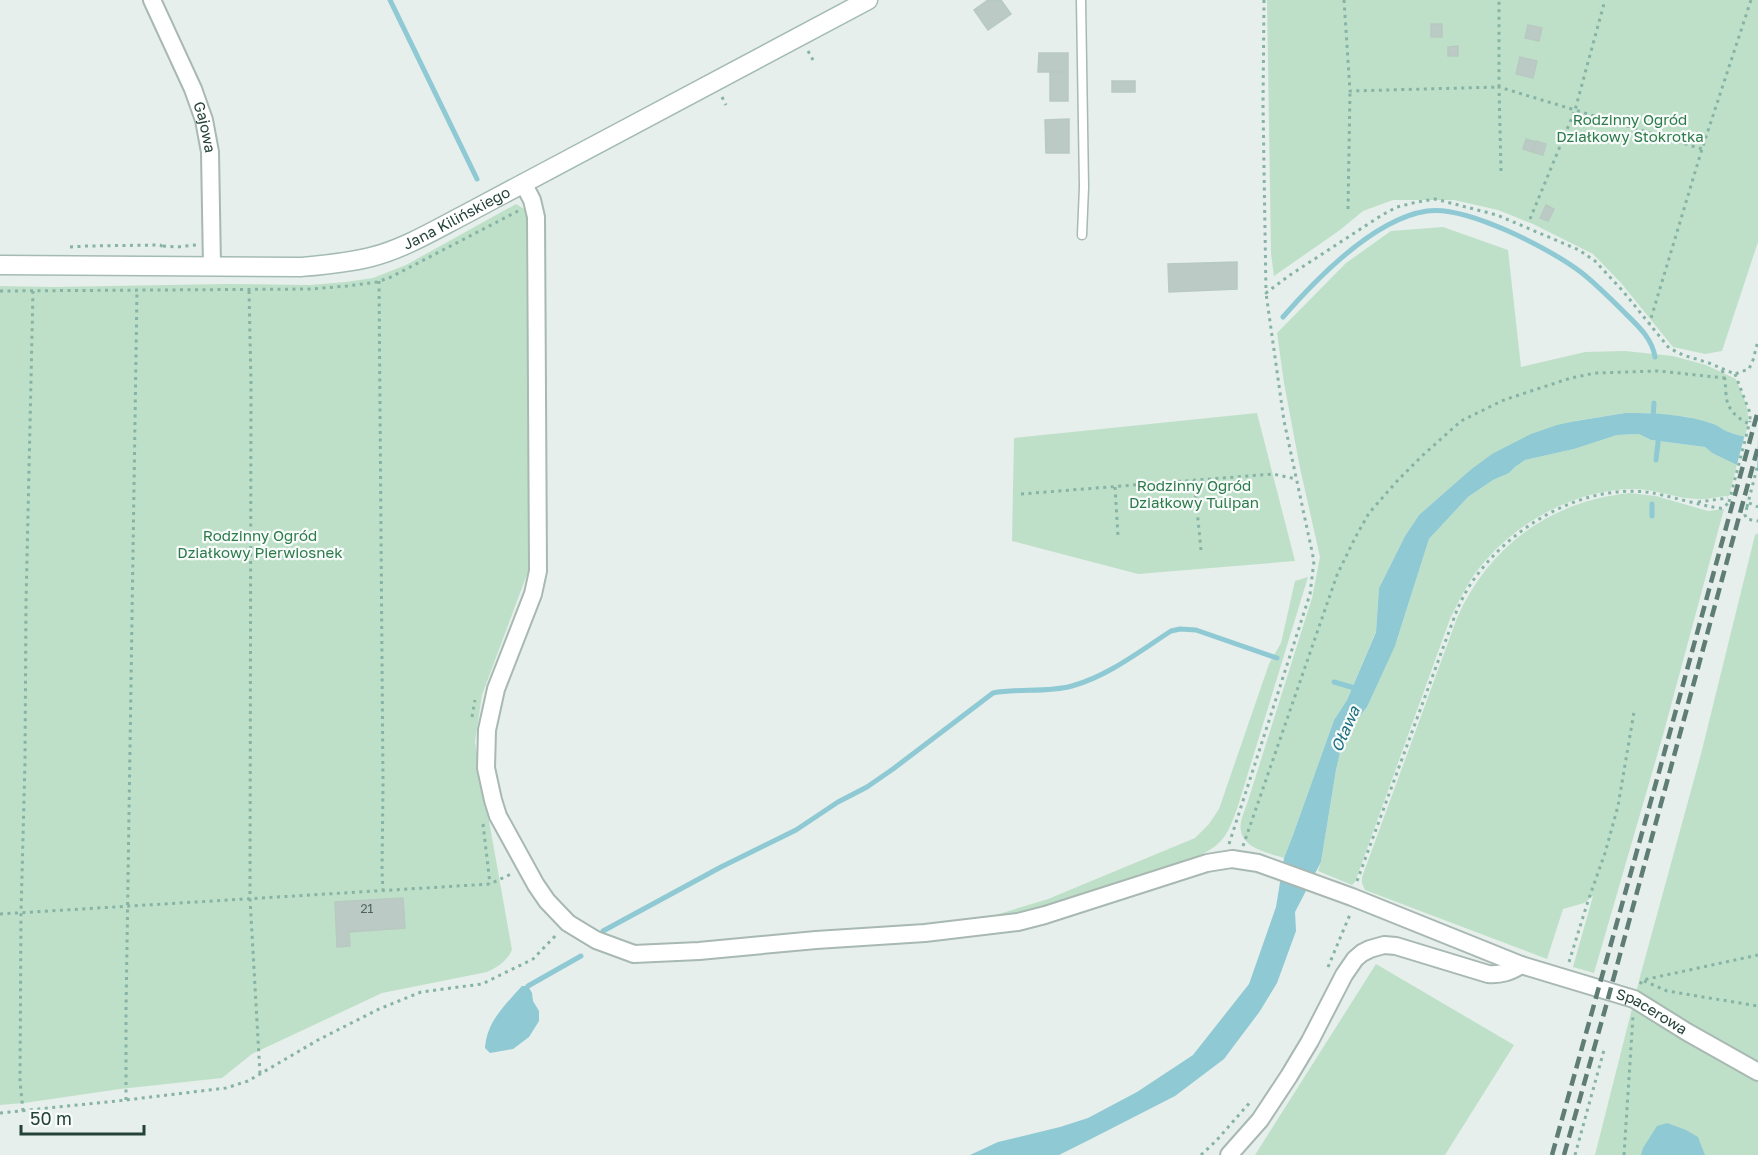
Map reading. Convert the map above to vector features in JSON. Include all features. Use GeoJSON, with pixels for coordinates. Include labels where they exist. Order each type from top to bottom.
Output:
{"type":"FeatureCollection","features":[{"type":"Feature","properties":{"kind":"street","name":"Gajowa"},"geometry":{"type":"LineString","coordinates":[[152,0],[204,120],[210,152],[212,266]]}},
{"type":"Feature","properties":{"kind":"street","name":"Jana Kilińskiego"},"geometry":{"type":"LineString","coordinates":[[0,265],[301,267],[372,257],[430,232],[868,0]]}},
{"type":"Feature","properties":{"kind":"street","name":"Spacerowa"},"geometry":{"type":"LineString","coordinates":[[523,183],[532,201],[536,217],[538,572],[533,594],[496,689],[489,714],[486,768],[498,816],[525,868],[547,901],[568,923],[596,940],[634,954],[925,933],[1018,922],[1208,863],[1232,859],[1258,863],[1528,967],[1634,999],[1686,1032],[1758,1072]]}},
{"type":"Feature","properties":{"kind":"street"},"geometry":{"type":"LineString","coordinates":[[1229,1155],[1260,1120],[1289,1076],[1311,1041],[1344,975],[1362,953],[1384,945],[1396,946],[1497,975],[1528,967]]}},
{"type":"Feature","properties":{"kind":"lane"},"geometry":{"type":"LineString","coordinates":[[1081,0],[1084,188],[1082,235]]}},
{"type":"Feature","properties":{"kind":"path"},"geometry":{"type":"LineString","coordinates":[[1232,859],[1229,843],[1310,594],[1314,561],[1284,421],[1266,293],[1264,0]]}},
{"type":"Feature","properties":{"kind":"path"},"geometry":{"type":"LineString","coordinates":[[1344,0],[1350,91],[1348,209]]}},
{"type":"Feature","properties":{"kind":"path"},"geometry":{"type":"LineString","coordinates":[[1499,0],[1501,171]]}},
{"type":"Feature","properties":{"kind":"path"},"geometry":{"type":"LineString","coordinates":[[1530,219],[1575,110],[1605,0]]}},
{"type":"Feature","properties":{"kind":"path"},"geometry":{"type":"LineString","coordinates":[[1649,325],[1702,149],[1751,0]]}},
{"type":"Feature","properties":{"kind":"path"},"geometry":{"type":"LineString","coordinates":[[1350,91],[1499,87],[1702,149]]}},
{"type":"Feature","properties":{"kind":"path"},"geometry":{"type":"LineString","coordinates":[[1266,293],[1382,214],[1417,201],[1435,199],[1497,215],[1579,250],[1595,261],[1669,348],[1676,352],[1736,374],[1749,369],[1758,340]]}},
{"type":"Feature","properties":{"kind":"path"},"geometry":{"type":"LineString","coordinates":[[522,206],[522,218]]}},
{"type":"Feature","properties":{"kind":"path"},"geometry":{"type":"LineString","coordinates":[[162,246],[212,245]]}},
{"type":"Feature","properties":{"kind":"path"},"geometry":{"type":"LineString","coordinates":[[379,281],[383,890]]}},
{"type":"Feature","properties":{"kind":"path"},"geometry":{"type":"LineString","coordinates":[[126,1100],[137,290]]}},
{"type":"Feature","properties":{"kind":"path"},"geometry":{"type":"LineString","coordinates":[[23,1111],[20,1081],[21,913],[33,291]]}},
{"type":"Feature","properties":{"kind":"path"},"geometry":{"type":"LineString","coordinates":[[249,291],[251,384],[250,899],[260,1074]]}},
{"type":"Feature","properties":{"kind":"path"},"geometry":{"type":"LineString","coordinates":[[1721,369],[1725,378],[1726,400],[1730,407],[1740,420],[1758,427]]}},
{"type":"Feature","properties":{"kind":"path"},"geometry":{"type":"LineString","coordinates":[[1243,846],[1336,576],[1369,513],[1422,456],[1461,421],[1504,400],[1571,378],[1595,373],[1642,371],[1725,378]]}},
{"type":"Feature","properties":{"kind":"path"},"geometry":{"type":"LineString","coordinates":[[1327,970],[1350,897],[1457,610],[1473,581],[1492,557],[1536,520],[1586,498],[1637,491],[1722,508],[1729,500],[1750,421],[1750,413],[1736,374]]}},
{"type":"Feature","properties":{"kind":"path"},"geometry":{"type":"LineString","coordinates":[[1758,464],[1745,516],[1747,519],[1758,520]]}},
{"type":"Feature","properties":{"kind":"path"},"geometry":{"type":"LineString","coordinates":[[1021,494],[1273,474],[1296,479]]}},
{"type":"Feature","properties":{"kind":"path"},"geometry":{"type":"LineString","coordinates":[[1194,480],[1201,550]]}},
{"type":"Feature","properties":{"kind":"path"},"geometry":{"type":"LineString","coordinates":[[1114,486],[1118,536]]}},
{"type":"Feature","properties":{"kind":"path"},"geometry":{"type":"LineString","coordinates":[[1696,502],[1729,500]]}},
{"type":"Feature","properties":{"kind":"path"},"geometry":{"type":"LineString","coordinates":[[1749,503],[1758,507]]}},
{"type":"Feature","properties":{"kind":"path"},"geometry":{"type":"LineString","coordinates":[[471,722],[476,698]]}},
{"type":"Feature","properties":{"kind":"path"},"geometry":{"type":"LineString","coordinates":[[1564,978],[1618,806],[1634,712]]}},
{"type":"Feature","properties":{"kind":"path"},"geometry":{"type":"LineString","coordinates":[[482,814],[490,885]]}},
{"type":"Feature","properties":{"kind":"path"},"geometry":{"type":"LineString","coordinates":[[0,914],[490,885],[525,868]]}},
{"type":"Feature","properties":{"kind":"path"},"geometry":{"type":"LineString","coordinates":[[0,1113],[226,1088],[248,1081],[318,1040],[379,1009],[421,992],[482,984],[523,964],[533,959],[568,923]]}},
{"type":"Feature","properties":{"kind":"path"},"geometry":{"type":"LineString","coordinates":[[1624,1155],[1634,999],[1637,987],[1643,980],[1758,955]]}},
{"type":"Feature","properties":{"kind":"path"},"geometry":{"type":"LineString","coordinates":[[1643,980],[1667,991],[1758,1006]]}},
{"type":"Feature","properties":{"kind":"path"},"geometry":{"type":"LineString","coordinates":[[1575,1155],[1604,1050]]}},
{"type":"Feature","properties":{"kind":"path"},"geometry":{"type":"LineString","coordinates":[[1201,1155],[1252,1099]]}},
{"type":"Feature","properties":{"kind":"green space","name":"Rodzinny Ogród Działkowy Stokrotka"},"geometry":{"type":"Polygon","coordinates":[[[1267,0],[1758,0],[1758,242],[1722,351],[1705,354],[1673,347],[1621,283],[1593,254],[1533,224],[1498,210],[1454,200],[1393,200],[1363,211],[1274,276],[1271,254],[1267,0]]]}},
{"type":"Feature","properties":{"kind":"green space","name":"Rodzinny Ogród Działkowy Pierwiosnek"},"geometry":{"type":"Polygon","coordinates":[[[516,204],[526,210],[529,569],[482,695],[475,742],[512,950],[510,954],[502,963],[487,972],[382,993],[252,1054],[222,1078],[0,1105],[0,286],[310,285],[373,278],[406,265],[516,204]]]}},
{"type":"Feature","properties":{"kind":"green space"},"geometry":{"type":"Polygon","coordinates":[[[1443,227],[1508,250],[1521,367],[1585,352],[1625,351],[1673,356],[1706,365],[1736,379],[1748,413],[1745,437],[1722,430],[1715,424],[1688,417],[1649,413],[1625,413],[1575,421],[1469,471],[1419,515],[1405,536],[1379,588],[1376,631],[1347,700],[1334,720],[1284,858],[1252,846],[1243,837],[1241,828],[1242,818],[1312,598],[1320,557],[1300,468],[1277,333],[1346,263],[1391,231],[1443,227]]]}},
{"type":"Feature","properties":{"kind":"green space","name":"Rodzinny Ogród Działkowy Tulipan"},"geometry":{"type":"Polygon","coordinates":[[[1257,413],[1295,561],[1138,574],[1012,541],[1014,438],[1257,413]]]}},
{"type":"Feature","properties":{"kind":"green space"},"geometry":{"type":"Polygon","coordinates":[[[1639,434],[1651,440],[1705,447],[1737,465],[1729,496],[1689,499],[1634,489],[1612,491],[1569,502],[1549,511],[1511,536],[1471,579],[1450,619],[1355,882],[1352,885],[1318,871],[1341,748],[1354,723],[1367,707],[1397,640],[1429,539],[1468,497],[1493,480],[1509,473],[1525,460],[1574,449],[1617,435],[1639,434]]]}},
{"type":"Feature","properties":{"kind":"green space"},"geometry":{"type":"Polygon","coordinates":[[[1630,493],[1656,496],[1708,511],[1724,509],[1663,735],[1594,973],[1573,967],[1593,896],[1584,903],[1563,909],[1547,959],[1365,890],[1362,877],[1457,618],[1470,592],[1486,569],[1505,549],[1549,517],[1601,498],[1630,493]]]}},
{"type":"Feature","properties":{"kind":"green space"},"geometry":{"type":"Polygon","coordinates":[[[1758,533],[1758,1155],[1595,1155],[1641,973],[1701,754],[1755,535],[1758,533]]]}},
{"type":"Feature","properties":{"kind":"green space"},"geometry":{"type":"Polygon","coordinates":[[[1308,577],[1238,806],[1231,826],[1217,845],[1191,859],[1038,909],[1016,915],[986,918],[1048,899],[1195,838],[1209,824],[1219,809],[1269,664],[1281,643],[1295,581],[1308,577]]]}},
{"type":"Feature","properties":{"kind":"green space"},"geometry":{"type":"Polygon","coordinates":[[[1376,964],[1514,1045],[1445,1155],[1255,1155],[1376,964]]]}},
{"type":"Feature","properties":{"kind":"water","name":"Oława"},"geometry":{"type":"Polygon","coordinates":[[[1625,413],[1692,418],[1758,440],[1758,471],[1737,465],[1705,447],[1651,440],[1639,434],[1617,435],[1574,449],[1525,460],[1509,473],[1493,480],[1468,497],[1429,539],[1395,646],[1367,707],[1354,723],[1341,748],[1321,862],[1295,912],[1296,931],[1277,983],[1260,1011],[1224,1059],[1175,1096],[1059,1155],[970,1155],[998,1142],[1088,1118],[1137,1092],[1193,1055],[1249,984],[1276,907],[1284,858],[1334,720],[1347,700],[1376,632],[1379,588],[1405,536],[1419,515],[1492,454],[1531,434],[1557,425],[1625,413]]]}},
{"type":"Feature","properties":{"kind":"water"},"geometry":{"type":"Polygon","coordinates":[[[522,986],[528,986],[532,993],[533,1001],[539,1011],[539,1021],[529,1037],[513,1049],[490,1053],[485,1048],[489,1030],[498,1014],[522,986]]]}},
{"type":"Feature","properties":{"kind":"water"},"geometry":{"type":"Polygon","coordinates":[[[1667,1123],[1698,1137],[1705,1155],[1641,1155],[1657,1126],[1667,1123]]]}},
{"type":"Feature","properties":{"kind":"pier"},"geometry":{"type":"Polygon","coordinates":[[[1745,434],[1758,437],[1757,474],[1736,468],[1745,434]]]}},
{"type":"Feature","properties":{"kind":"building"},"geometry":{"type":"Polygon","coordinates":[[[988,0],[1001,0],[1011,14],[988,30],[974,10],[988,0]]]}},
{"type":"Feature","properties":{"kind":"building"},"geometry":{"type":"Polygon","coordinates":[[[1431,24],[1442,24],[1442,37],[1431,37],[1431,24]]]}},
{"type":"Feature","properties":{"kind":"building"},"geometry":{"type":"Polygon","coordinates":[[[1528,25],[1542,28],[1539,41],[1525,38],[1528,25]]]}},
{"type":"Feature","properties":{"kind":"building"},"geometry":{"type":"Polygon","coordinates":[[[1458,46],[1458,56],[1448,56],[1448,47],[1458,46]]]}},
{"type":"Feature","properties":{"kind":"building"},"geometry":{"type":"Polygon","coordinates":[[[1039,53],[1068,53],[1068,72],[1038,72],[1039,53]]]}},
{"type":"Feature","properties":{"kind":"building"},"geometry":{"type":"Polygon","coordinates":[[[1520,57],[1537,61],[1533,78],[1516,74],[1520,57]]]}},
{"type":"Feature","properties":{"kind":"building"},"geometry":{"type":"Polygon","coordinates":[[[1050,72],[1068,72],[1068,101],[1050,101],[1050,72]]]}},
{"type":"Feature","properties":{"kind":"building"},"geometry":{"type":"Polygon","coordinates":[[[1112,81],[1135,81],[1135,92],[1112,92],[1112,81]]]}},
{"type":"Feature","properties":{"kind":"building"},"geometry":{"type":"Polygon","coordinates":[[[1069,119],[1069,153],[1046,153],[1045,120],[1069,119]]]}},
{"type":"Feature","properties":{"kind":"building"},"geometry":{"type":"Polygon","coordinates":[[[1526,139],[1536,142],[1532,152],[1523,149],[1526,139]]]}},
{"type":"Feature","properties":{"kind":"building"},"geometry":{"type":"Polygon","coordinates":[[[1536,141],[1546,144],[1543,155],[1532,152],[1536,141]]]}},
{"type":"Feature","properties":{"kind":"building"},"geometry":{"type":"Polygon","coordinates":[[[1546,205],[1554,209],[1548,221],[1540,218],[1546,205]]]}},
{"type":"Feature","properties":{"kind":"building"},"geometry":{"type":"Polygon","coordinates":[[[1237,262],[1237,289],[1169,292],[1168,264],[1237,262]]]}},
{"type":"Feature","properties":{"kind":"building"},"geometry":{"type":"Polygon","coordinates":[[[403,898],[405,928],[349,932],[350,946],[337,947],[335,902],[403,898]]]}},
{"type":"Feature","properties":{"kind":"waterway"},"geometry":{"type":"LineString","coordinates":[[390,0],[477,179]]}},
{"type":"Feature","properties":{"kind":"waterway"},"geometry":{"type":"LineString","coordinates":[[1283,317],[1330,268],[1367,238],[1407,216],[1427,211],[1444,211],[1463,215],[1508,231],[1568,263],[1599,287],[1639,328],[1648,338],[1655,357]]}},
{"type":"Feature","properties":{"kind":"waterway"},"geometry":{"type":"LineString","coordinates":[[1653,419],[1654,403]]}},
{"type":"Feature","properties":{"kind":"waterway"},"geometry":{"type":"LineString","coordinates":[[1656,460],[1659,434]]}},
{"type":"Feature","properties":{"kind":"waterway"},"geometry":{"type":"LineString","coordinates":[[1652,504],[1652,516]]}},
{"type":"Feature","properties":{"kind":"waterway"},"geometry":{"type":"LineString","coordinates":[[603,931],[721,867],[796,830],[838,802],[867,787],[993,693],[1052,689],[1085,682],[1123,662],[1171,631],[1180,629],[1196,630],[1277,658]]}},
{"type":"Feature","properties":{"kind":"waterway"},"geometry":{"type":"LineString","coordinates":[[1334,682],[1358,689]]}},
{"type":"Feature","properties":{"kind":"waterway"},"geometry":{"type":"LineString","coordinates":[[528,986],[581,956]]}},
{"type":"Feature","properties":{"kind":"railway"},"geometry":{"type":"LineString","coordinates":[[1552,1155],[1758,411]]}},
{"type":"Feature","properties":{"kind":"railway"},"geometry":{"type":"LineString","coordinates":[[1564,1155],[1758,447]]}}]}
